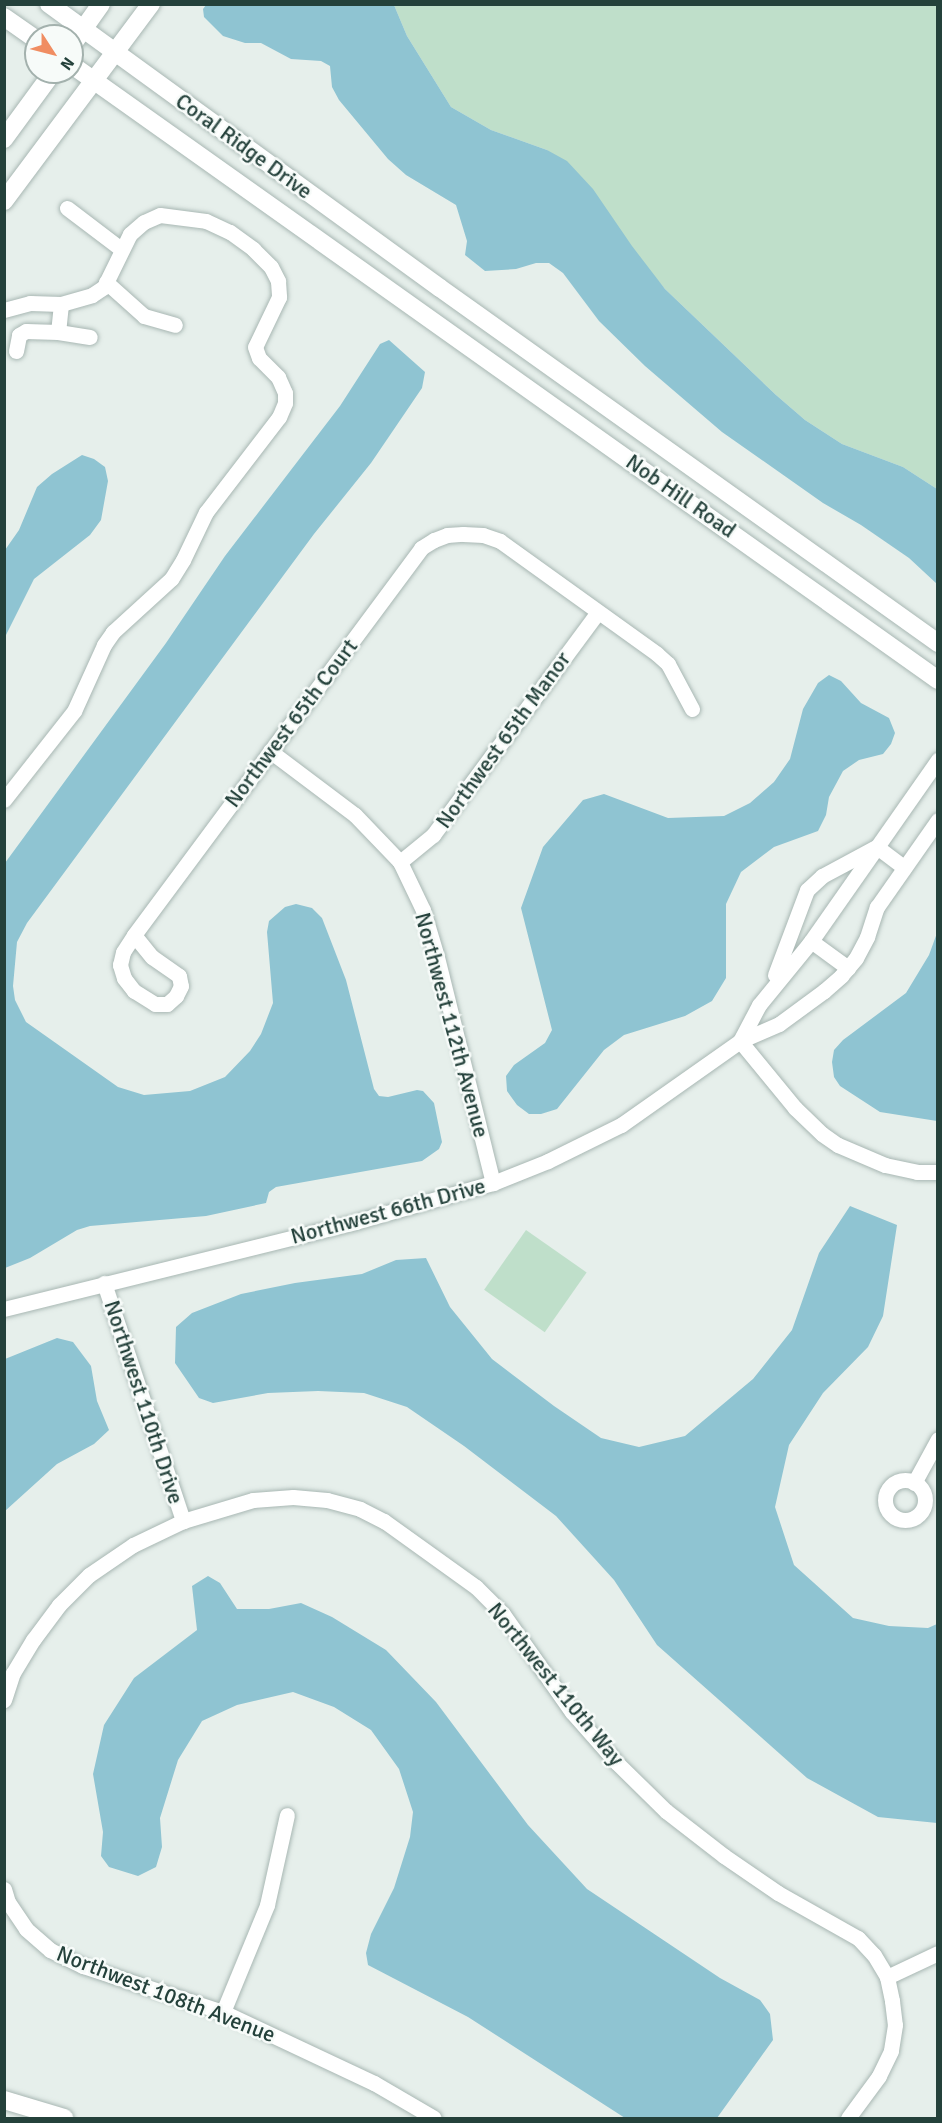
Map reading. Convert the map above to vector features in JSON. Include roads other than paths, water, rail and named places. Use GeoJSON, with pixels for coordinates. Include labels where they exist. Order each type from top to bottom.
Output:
{"type":"FeatureCollection","features":[{"type":"Feature","properties":{"kind":"main road","name":"Coral Ridge Drive"},"geometry":{"type":"LineString","coordinates":[[49,4],[76,24]]}},
{"type":"Feature","properties":{"kind":"main road"},"geometry":{"type":"LineString","coordinates":[[84,28],[101,4]]}},
{"type":"Feature","properties":{"kind":"main road"},"geometry":{"type":"LineString","coordinates":[[4,201],[151,4]]}},
{"type":"Feature","properties":{"kind":"main road"},"geometry":{"type":"LineString","coordinates":[[4,17],[24,31]]}},
{"type":"Feature","properties":{"kind":"main road","name":"Coral Ridge Drive"},"geometry":{"type":"LineString","coordinates":[[84,30],[440,288]]}},
{"type":"Feature","properties":{"kind":"main road","name":"Coral Ridge Drive"},"geometry":{"type":"LineString","coordinates":[[84,74],[424,313]]}},
{"type":"Feature","properties":{"kind":"main road"},"geometry":{"type":"LineString","coordinates":[[4,139],[43,84]]}},
{"type":"Feature","properties":{"kind":"main road","name":"Nob Hill Road"},"geometry":{"type":"LineString","coordinates":[[440,288],[938,642]]}},
{"type":"Feature","properties":{"kind":"main road","name":"Nob Hill Road"},"geometry":{"type":"LineString","coordinates":[[424,313],[938,680]]}},
{"type":"Feature","properties":{"kind":"main road"},"geometry":{"type":"LineString","coordinates":[[4,2100],[64,2118]]}},
{"type":"Feature","properties":{"kind":"street"},"geometry":{"type":"LineString","coordinates":[[67,208],[121,249]]}},
{"type":"Feature","properties":{"kind":"street"},"geometry":{"type":"LineString","coordinates":[[4,310],[30,303],[62,304],[92,295],[106,282],[130,234],[144,222],[160,215],[206,221],[230,232],[253,249],[271,267],[278,281],[279,297],[255,347],[259,358],[278,377],[285,393],[285,404],[279,417],[206,512],[183,560],[171,579],[129,616],[109,639],[74,711],[4,800]]}},
{"type":"Feature","properties":{"kind":"street"},"geometry":{"type":"LineString","coordinates":[[106,282],[144,316],[175,325]]}},
{"type":"Feature","properties":{"kind":"street"},"geometry":{"type":"LineString","coordinates":[[58,332],[62,304]]}},
{"type":"Feature","properties":{"kind":"street"},"geometry":{"type":"LineString","coordinates":[[16,351],[19,335],[26,331],[58,332],[90,337]]}},
{"type":"Feature","properties":{"kind":"street","name":"Northwest 65th Court"},"geometry":{"type":"LineString","coordinates":[[134,935],[153,957],[179,976],[181,986],[177,996],[167,1004],[155,1004],[141,995],[124,978],[120,965],[123,952],[134,935],[421,548],[447,535],[483,535],[500,541],[598,612]]}},
{"type":"Feature","properties":{"kind":"street"},"geometry":{"type":"LineString","coordinates":[[598,612],[668,664],[692,709]]}},
{"type":"Feature","properties":{"kind":"street","name":"Northwest 65th Manor"},"geometry":{"type":"LineString","coordinates":[[400,861],[433,835],[598,612]]}},
{"type":"Feature","properties":{"kind":"street","name":"Northwest 112th Avenue"},"geometry":{"type":"LineString","coordinates":[[270,751],[355,815],[400,861],[423,910],[437,957],[493,1183]]}},
{"type":"Feature","properties":{"kind":"street","name":"Northwest 66th Drive"},"geometry":{"type":"LineString","coordinates":[[759,1005],[811,941],[938,760]]}},
{"type":"Feature","properties":{"kind":"street","name":"Northwest 66th Drive"},"geometry":{"type":"LineString","coordinates":[[4,1309],[355,1221],[493,1183],[548,1161],[640,1114],[740,1041],[779,1024],[824,991],[848,969],[867,937],[878,907],[938,820]]}},
{"type":"Feature","properties":{"kind":"street"},"geometry":{"type":"LineString","coordinates":[[877,847],[904,867]]}},
{"type":"Feature","properties":{"kind":"street","name":"Northwest 66th Drive"},"geometry":{"type":"LineString","coordinates":[[740,1041],[782,962],[795,917],[807,890],[822,876],[877,847]]}},
{"type":"Feature","properties":{"kind":"street"},"geometry":{"type":"LineString","coordinates":[[811,941],[848,969]]}},
{"type":"Feature","properties":{"kind":"street"},"geometry":{"type":"LineString","coordinates":[[740,1041],[795,1108],[838,1146],[885,1165],[917,1173],[938,1172]]}},
{"type":"Feature","properties":{"kind":"street","name":"Northwest 110th Drive"},"geometry":{"type":"LineString","coordinates":[[104,1283],[183,1521]]}},
{"type":"Feature","properties":{"kind":"street"},"geometry":{"type":"LineString","coordinates":[[914,1483],[938,1439]]}},
{"type":"Feature","properties":{"kind":"street","name":"Northwest 110th Way"},"geometry":{"type":"LineString","coordinates":[[4,1701],[9,1671],[59,1605],[89,1575],[133,1545],[183,1521],[254,1500],[293,1497],[327,1500],[360,1509],[384,1521],[476,1587],[503,1614],[572,1712],[617,1763],[666,1811],[724,1856],[778,1893],[858,1938],[874,1955],[887,1977]]}},
{"type":"Feature","properties":{"kind":"street"},"geometry":{"type":"LineString","coordinates":[[223,2012],[267,1905],[287,1815]]}},
{"type":"Feature","properties":{"kind":"street","name":"Northwest 108th Avenue"},"geometry":{"type":"LineString","coordinates":[[6,1898],[26,1929],[50,1950],[83,1966],[223,2012],[374,2083],[434,2118]]}},
{"type":"Feature","properties":{"kind":"street"},"geometry":{"type":"LineString","coordinates":[[848,2118],[879,2076],[891,2051],[895,2025],[887,1977],[938,1953],[938,1938]]}},
{"type":"Feature","properties":{"kind":"water"},"geometry":{"type":"Polygon","coordinates":[[[206,5],[394,5],[407,36],[451,107],[491,130],[547,150],[567,161],[593,189],[665,289],[776,395],[805,420],[842,444],[903,467],[937,489],[937,584],[909,558],[861,525],[823,503],[722,432],[645,366],[599,321],[563,273],[549,263],[536,263],[516,269],[485,271],[465,255],[467,241],[456,205],[406,175],[388,159],[339,100],[332,87],[330,66],[321,61],[291,59],[261,43],[245,43],[223,36],[204,17],[203,9],[206,5]]]}},
{"type":"Feature","properties":{"kind":"water"},"geometry":{"type":"Polygon","coordinates":[[[389,340],[425,372],[422,388],[371,463],[314,534],[27,923],[17,942],[13,986],[15,1000],[26,1022],[118,1087],[144,1095],[190,1091],[225,1077],[250,1051],[261,1034],[273,1003],[267,932],[269,921],[285,907],[296,904],[312,908],[322,918],[346,980],[374,1089],[379,1096],[388,1097],[417,1090],[423,1091],[434,1103],[442,1142],[439,1149],[422,1161],[276,1187],[269,1192],[266,1203],[206,1216],[90,1226],[77,1230],[30,1258],[5,1268],[5,863],[166,643],[225,556],[340,406],[380,344],[389,340]]]}},
{"type":"Feature","properties":{"kind":"water"},"geometry":{"type":"Polygon","coordinates":[[[82,455],[94,459],[105,467],[108,481],[101,520],[90,535],[34,579],[5,637],[5,550],[19,530],[37,487],[52,474],[82,455]]]}},
{"type":"Feature","properties":{"kind":"water"},"geometry":{"type":"Polygon","coordinates":[[[829,675],[841,681],[861,703],[889,718],[895,733],[891,744],[883,754],[859,760],[843,771],[829,797],[826,815],[818,831],[774,847],[741,872],[726,904],[726,978],[712,1001],[685,1016],[624,1035],[604,1050],[557,1109],[541,1114],[529,1114],[517,1105],[507,1091],[506,1076],[514,1065],[545,1043],[552,1030],[521,908],[543,847],[583,800],[604,794],[668,818],[724,816],[750,803],[774,782],[790,759],[803,709],[818,683],[829,675]]]}},
{"type":"Feature","properties":{"kind":"water"},"geometry":{"type":"Polygon","coordinates":[[[937,933],[937,1121],[880,1112],[840,1086],[834,1077],[832,1062],[834,1050],[843,1040],[906,993],[929,955],[937,933]]]}},
{"type":"Feature","properties":{"kind":"water"},"geometry":{"type":"Polygon","coordinates":[[[850,1206],[897,1225],[883,1316],[868,1347],[823,1393],[789,1445],[775,1507],[794,1565],[853,1618],[889,1626],[928,1628],[937,1624],[937,1823],[878,1817],[807,1778],[657,1645],[614,1580],[556,1516],[464,1446],[407,1407],[364,1393],[318,1391],[268,1393],[213,1403],[199,1398],[175,1363],[176,1327],[192,1313],[241,1294],[295,1283],[362,1274],[396,1260],[426,1258],[450,1307],[492,1359],[601,1438],[639,1447],[685,1436],[753,1379],[792,1330],[819,1253],[850,1206]]]}},
{"type":"Feature","properties":{"kind":"water"},"geometry":{"type":"Polygon","coordinates":[[[57,1338],[73,1342],[91,1366],[97,1401],[109,1430],[94,1444],[57,1464],[5,1511],[5,1359],[57,1338]]]}},
{"type":"Feature","properties":{"kind":"water"},"geometry":{"type":"Polygon","coordinates":[[[208,1576],[220,1583],[237,1609],[269,1609],[301,1603],[332,1617],[386,1650],[436,1702],[528,1825],[587,1889],[720,1978],[760,2000],[770,2014],[773,2040],[717,2118],[625,2118],[468,2017],[368,1965],[366,1953],[371,1934],[394,1888],[410,1837],[413,1812],[399,1769],[371,1730],[334,1707],[293,1692],[237,1705],[202,1721],[178,1760],[160,1818],[162,1847],[156,1867],[138,1876],[109,1867],[101,1856],[103,1832],[93,1774],[104,1725],[134,1678],[197,1630],[192,1586],[208,1576]]]}}]}
